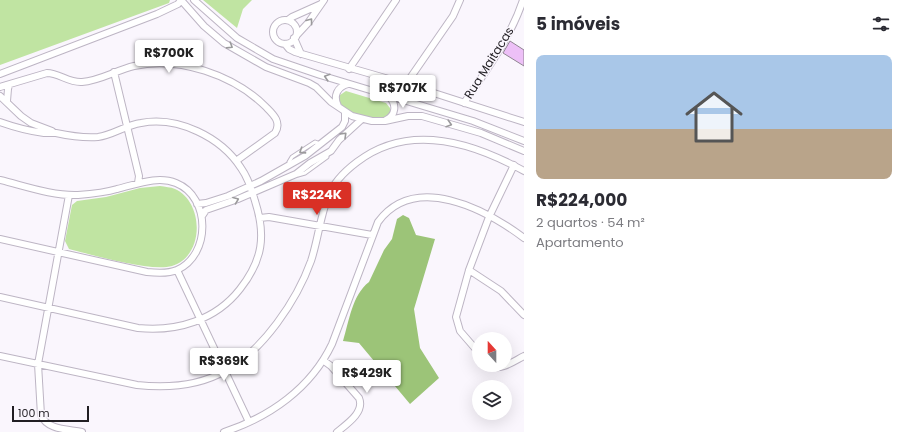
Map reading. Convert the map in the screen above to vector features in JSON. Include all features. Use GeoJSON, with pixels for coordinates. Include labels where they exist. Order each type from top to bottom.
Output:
{"type":"FeatureCollection","features":[{"type":"Feature","properties":{"kind":"street"},"geometry":{"type":"LineString","coordinates":[[0,74],[157,14],[178,4],[181,0],[204,26],[224,43],[266,67],[309,82],[345,112],[362,119],[385,121],[408,116],[432,118],[481,133],[524,151]]}},
{"type":"Feature","properties":{"kind":"street"},"geometry":{"type":"LineString","coordinates":[[194,0],[237,38],[273,59],[386,96],[473,121],[524,141]]}},
{"type":"Feature","properties":{"kind":"street"},"geometry":{"type":"LineString","coordinates":[[349,69],[396,0]]}},
{"type":"Feature","properties":{"kind":"street"},"geometry":{"type":"LineString","coordinates":[[406,84],[453,16],[460,0]]}},
{"type":"Feature","properties":{"kind":"street","name":"Rua Maitacas"},"geometry":{"type":"LineString","coordinates":[[464,103],[490,64],[513,25],[523,0]]}},
{"type":"Feature","properties":{"kind":"street"},"geometry":{"type":"LineString","coordinates":[[323,2],[288,20],[277,22],[273,32],[278,42],[285,44],[289,49],[302,54],[349,69],[406,84],[523,120]]}},
{"type":"Feature","properties":{"kind":"street"},"geometry":{"type":"LineString","coordinates":[[285,44],[292,41],[308,23],[323,2]]}},
{"type":"Feature","properties":{"kind":"street"},"geometry":{"type":"LineString","coordinates":[[288,20],[296,28],[295,37],[302,54]]}},
{"type":"Feature","properties":{"kind":"street"},"geometry":{"type":"LineString","coordinates":[[0,87],[44,73],[54,74],[72,82],[82,82],[124,68],[146,64],[180,66],[202,70],[224,78],[252,95],[276,118],[278,128],[275,133],[236,161]]}},
{"type":"Feature","properties":{"kind":"street"},"geometry":{"type":"LineString","coordinates":[[114,72],[139,176],[138,183]]}},
{"type":"Feature","properties":{"kind":"street"},"geometry":{"type":"LineString","coordinates":[[338,106],[335,97],[337,91],[342,86],[348,84]]}},
{"type":"Feature","properties":{"kind":"street"},"geometry":{"type":"LineString","coordinates":[[7,101],[9,85]]}},
{"type":"Feature","properties":{"kind":"street"},"geometry":{"type":"LineString","coordinates":[[0,96],[7,101],[21,116],[31,123],[55,133]]}},
{"type":"Feature","properties":{"kind":"street"},"geometry":{"type":"LineString","coordinates":[[385,121],[392,116],[394,108],[393,102],[386,96]]}},
{"type":"Feature","properties":{"kind":"street"},"geometry":{"type":"LineString","coordinates":[[197,204],[252,190],[305,156],[342,127],[345,121],[345,112]]}},
{"type":"Feature","properties":{"kind":"street"},"geometry":{"type":"LineString","coordinates":[[14,127],[21,116]]}},
{"type":"Feature","properties":{"kind":"street"},"geometry":{"type":"LineString","coordinates":[[202,216],[206,210],[252,190],[296,174],[310,163],[328,153],[362,119]]}},
{"type":"Feature","properties":{"kind":"street"},"geometry":{"type":"LineString","coordinates":[[0,122],[14,127],[44,133],[81,137],[100,137],[127,126],[150,122],[168,123],[185,127],[209,137],[224,148],[236,161],[247,179],[252,190],[260,218],[261,244],[257,259],[250,275],[240,290],[229,301],[216,311],[200,320],[173,328],[147,329],[0,297]]}},
{"type":"Feature","properties":{"kind":"street"},"geometry":{"type":"LineString","coordinates":[[0,356],[126,384],[148,386],[187,384],[225,372],[260,342],[276,325],[290,305],[308,267],[328,196],[342,176],[364,156],[390,144],[420,140],[453,142],[482,150],[524,171]]}},
{"type":"Feature","properties":{"kind":"street"},"geometry":{"type":"LineString","coordinates":[[320,144],[321,150],[328,153]]}},
{"type":"Feature","properties":{"kind":"street"},"geometry":{"type":"LineString","coordinates":[[290,165],[296,174]]}},
{"type":"Feature","properties":{"kind":"street"},"geometry":{"type":"LineString","coordinates":[[472,345],[460,331],[456,322],[469,270],[489,217],[514,166]]}},
{"type":"Feature","properties":{"kind":"street"},"geometry":{"type":"LineString","coordinates":[[0,180],[69,195],[105,192],[138,183],[160,181],[176,183],[190,194],[197,204],[202,216],[203,227],[199,244],[190,259],[176,270],[159,273],[147,272],[0,239]]}},
{"type":"Feature","properties":{"kind":"street"},"geometry":{"type":"LineString","coordinates":[[69,195],[38,364],[41,415],[44,420],[51,426],[82,432]]}},
{"type":"Feature","properties":{"kind":"street"},"geometry":{"type":"LineString","coordinates":[[224,432],[250,422],[292,396],[309,380],[324,361],[332,344],[378,222],[386,212],[402,201],[415,198],[434,197],[454,202],[489,217],[524,238]]}},
{"type":"Feature","properties":{"kind":"street"},"geometry":{"type":"LineString","coordinates":[[260,218],[269,217],[372,235]]}},
{"type":"Feature","properties":{"kind":"street"},"geometry":{"type":"LineString","coordinates":[[176,270],[250,422]]}},
{"type":"Feature","properties":{"kind":"street"},"geometry":{"type":"LineString","coordinates":[[469,270],[501,291],[524,315]]}},
{"type":"Feature","properties":{"kind":"street"},"geometry":{"type":"LineString","coordinates":[[512,362],[524,356]]}},
{"type":"Feature","properties":{"kind":"street"},"geometry":{"type":"LineString","coordinates":[[324,361],[331,366],[359,398],[361,403],[359,411],[337,432]]}},
{"type":"Feature","properties":{"kind":"green space"},"geometry":{"type":"Polygon","coordinates":[[[0,0],[170,0],[169,3],[0,65],[0,0]]]}},
{"type":"Feature","properties":{"kind":"green space"},"geometry":{"type":"Polygon","coordinates":[[[203,0],[252,0],[243,9],[237,28],[203,0]]]}},
{"type":"Feature","properties":{"kind":"green space"},"geometry":{"type":"Polygon","coordinates":[[[346,91],[386,103],[390,108],[390,114],[387,117],[367,117],[348,110],[339,101],[340,95],[346,91]]]}},
{"type":"Feature","properties":{"kind":"green space"},"geometry":{"type":"Polygon","coordinates":[[[160,186],[173,188],[185,196],[191,205],[195,216],[197,229],[195,241],[190,252],[183,260],[172,266],[150,267],[121,262],[69,249],[65,241],[72,205],[77,201],[106,197],[140,188],[160,186]]]}},
{"type":"Feature","properties":{"kind":"green space"},"geometry":{"type":"Polygon","coordinates":[[[403,215],[409,218],[416,235],[435,239],[414,309],[420,348],[439,378],[410,404],[359,343],[343,341],[355,301],[363,287],[369,282],[384,250],[392,239],[397,219],[403,215]]]}},
{"type":"Feature","properties":{"kind":"building"},"geometry":{"type":"Polygon","coordinates":[[[510,41],[524,50],[524,66],[503,53],[510,41]]]}}]}
